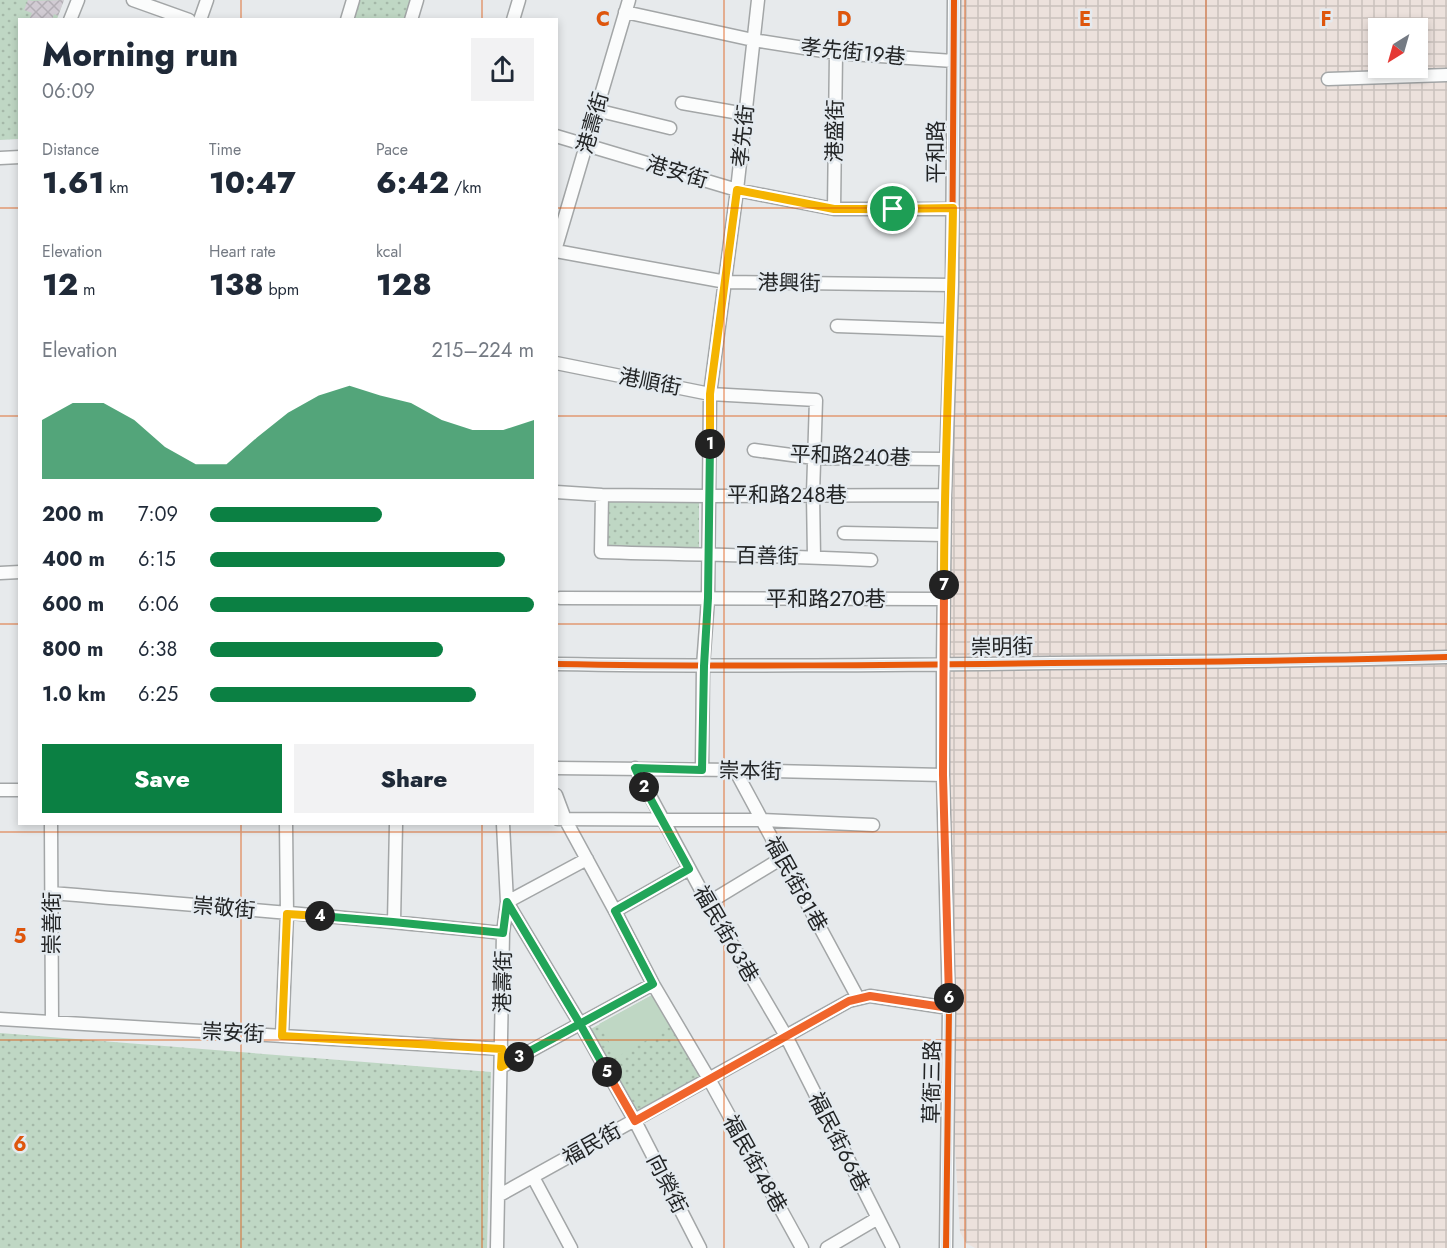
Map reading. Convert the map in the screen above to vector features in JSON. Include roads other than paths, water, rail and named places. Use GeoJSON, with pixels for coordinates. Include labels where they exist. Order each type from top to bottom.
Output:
{"type":"FeatureCollection","features":[{"type":"Feature","properties":{"kind":"street"},"geometry":{"type":"LineString","coordinates":[[71,18],[78,0]]}},
{"type":"Feature","properties":{"kind":"street"},"geometry":{"type":"LineString","coordinates":[[133,0],[179,18]]}},
{"type":"Feature","properties":{"kind":"street"},"geometry":{"type":"LineString","coordinates":[[201,18],[207,0]]}},
{"type":"Feature","properties":{"kind":"street"},"geometry":{"type":"LineString","coordinates":[[348,18],[353,0]]}},
{"type":"Feature","properties":{"kind":"street"},"geometry":{"type":"LineString","coordinates":[[412,18],[417,0]]}},
{"type":"Feature","properties":{"kind":"street"},"geometry":{"type":"LineString","coordinates":[[514,18],[519,0]]}},
{"type":"Feature","properties":{"kind":"street","name":"孝先街"},"geometry":{"type":"LineString","coordinates":[[702,770],[708,598],[710,394],[726,282],[758,0]]}},
{"type":"Feature","properties":{"kind":"street","name":"平和路"},"geometry":{"type":"LineString","coordinates":[[943,664],[944,535],[952,285],[954,0]]}},
{"type":"Feature","properties":{"kind":"street","name":"孝先街19巷"},"geometry":{"type":"LineString","coordinates":[[627,6],[753,40],[836,53],[953,61]]}},
{"type":"Feature","properties":{"kind":"street","name":"港壽街"},"geometry":{"type":"LineString","coordinates":[[558,240],[627,6]]}},
{"type":"Feature","properties":{"kind":"street","name":"港盛街"},"geometry":{"type":"LineString","coordinates":[[834,209],[836,53]]}},
{"type":"Feature","properties":{"kind":"street"},"geometry":{"type":"LineString","coordinates":[[1328,79],[1447,75]]}},
{"type":"Feature","properties":{"kind":"street"},"geometry":{"type":"LineString","coordinates":[[682,103],[745,114]]}},
{"type":"Feature","properties":{"kind":"street"},"geometry":{"type":"LineString","coordinates":[[596,110],[670,128]]}},
{"type":"Feature","properties":{"kind":"street","name":"港安街"},"geometry":{"type":"LineString","coordinates":[[558,137],[737,190],[834,209],[953,208]]}},
{"type":"Feature","properties":{"kind":"street"},"geometry":{"type":"LineString","coordinates":[[0,158],[18,157]]}},
{"type":"Feature","properties":{"kind":"street","name":"港興街"},"geometry":{"type":"LineString","coordinates":[[558,252],[726,282],[952,285]]}},
{"type":"Feature","properties":{"kind":"street"},"geometry":{"type":"LineString","coordinates":[[837,326],[950,330]]}},
{"type":"Feature","properties":{"kind":"street","name":"港順街"},"geometry":{"type":"LineString","coordinates":[[558,363],[710,394],[816,400]]}},
{"type":"Feature","properties":{"kind":"street","name":"百善街"},"geometry":{"type":"LineString","coordinates":[[602,495],[601,552],[814,557],[816,400]]}},
{"type":"Feature","properties":{"kind":"street","name":"平和路240巷"},"geometry":{"type":"LineString","coordinates":[[754,450],[814,458],[946,459]]}},
{"type":"Feature","properties":{"kind":"street","name":"平和路248巷"},"geometry":{"type":"LineString","coordinates":[[558,492],[709,496],[945,495]]}},
{"type":"Feature","properties":{"kind":"street"},"geometry":{"type":"LineString","coordinates":[[844,533],[944,535]]}},
{"type":"Feature","properties":{"kind":"street"},"geometry":{"type":"LineString","coordinates":[[814,557],[871,560]]}},
{"type":"Feature","properties":{"kind":"street"},"geometry":{"type":"LineString","coordinates":[[0,573],[18,572]]}},
{"type":"Feature","properties":{"kind":"street","name":"平和路270巷"},"geometry":{"type":"LineString","coordinates":[[560,598],[944,600]]}},
{"type":"Feature","properties":{"kind":"street","name":"崇明街"},"geometry":{"type":"LineString","coordinates":[[558,664],[704,666],[1447,657]]}},
{"type":"Feature","properties":{"kind":"street","name":"草衙三路"},"geometry":{"type":"LineString","coordinates":[[943,664],[943,775],[949,1008],[946,1248]]}},
{"type":"Feature","properties":{"kind":"street","name":"崇本街"},"geometry":{"type":"LineString","coordinates":[[558,768],[943,775]]}},
{"type":"Feature","properties":{"kind":"street","name":"福民街63巷"},"geometry":{"type":"LineString","coordinates":[[635,768],[708,903],[786,1036]]}},
{"type":"Feature","properties":{"kind":"street","name":"福民街81巷"},"geometry":{"type":"LineString","coordinates":[[735,770],[858,998]]}},
{"type":"Feature","properties":{"kind":"street"},"geometry":{"type":"LineString","coordinates":[[0,790],[18,790]]}},
{"type":"Feature","properties":{"kind":"street"},"geometry":{"type":"LineString","coordinates":[[561,819],[760,820],[873,825]]}},
{"type":"Feature","properties":{"kind":"street","name":"福民街48巷"},"geometry":{"type":"LineString","coordinates":[[561,819],[587,859],[653,984],[709,1079],[802,1248]]}},
{"type":"Feature","properties":{"kind":"street","name":"崇善街"},"geometry":{"type":"LineString","coordinates":[[51,825],[52,1022]]}},
{"type":"Feature","properties":{"kind":"street"},"geometry":{"type":"LineString","coordinates":[[282,1036],[287,914],[286,825]]}},
{"type":"Feature","properties":{"kind":"street"},"geometry":{"type":"LineString","coordinates":[[393,922],[396,825]]}},
{"type":"Feature","properties":{"kind":"street","name":"港壽街"},"geometry":{"type":"LineString","coordinates":[[497,1248],[503,933],[507,902],[502,825]]}},
{"type":"Feature","properties":{"kind":"street"},"geometry":{"type":"LineString","coordinates":[[708,903],[782,858]]}},
{"type":"Feature","properties":{"kind":"street"},"geometry":{"type":"LineString","coordinates":[[507,902],[587,859]]}},
{"type":"Feature","properties":{"kind":"street"},"geometry":{"type":"LineString","coordinates":[[615,911],[689,869]]}},
{"type":"Feature","properties":{"kind":"street","name":"崇敬街"},"geometry":{"type":"LineString","coordinates":[[52,893],[503,933]]}},
{"type":"Feature","properties":{"kind":"street","name":"向榮街"},"geometry":{"type":"LineString","coordinates":[[507,902],[635,1121],[700,1248]]}},
{"type":"Feature","properties":{"kind":"street"},"geometry":{"type":"LineString","coordinates":[[501,1067],[653,984]]}},
{"type":"Feature","properties":{"kind":"street","name":"福民街"},"geometry":{"type":"LineString","coordinates":[[498,1196],[832,1010],[858,998],[870,996],[949,1008]]}},
{"type":"Feature","properties":{"kind":"street","name":"崇安街"},"geometry":{"type":"LineString","coordinates":[[0,1019],[502,1049]]}},
{"type":"Feature","properties":{"kind":"street","name":"福民街66巷"},"geometry":{"type":"LineString","coordinates":[[786,1036],[893,1248]]}},
{"type":"Feature","properties":{"kind":"street"},"geometry":{"type":"LineString","coordinates":[[533,1177],[570,1248]]}},
{"type":"Feature","properties":{"kind":"street"},"geometry":{"type":"LineString","coordinates":[[826,1248],[878,1218]]}}]}
